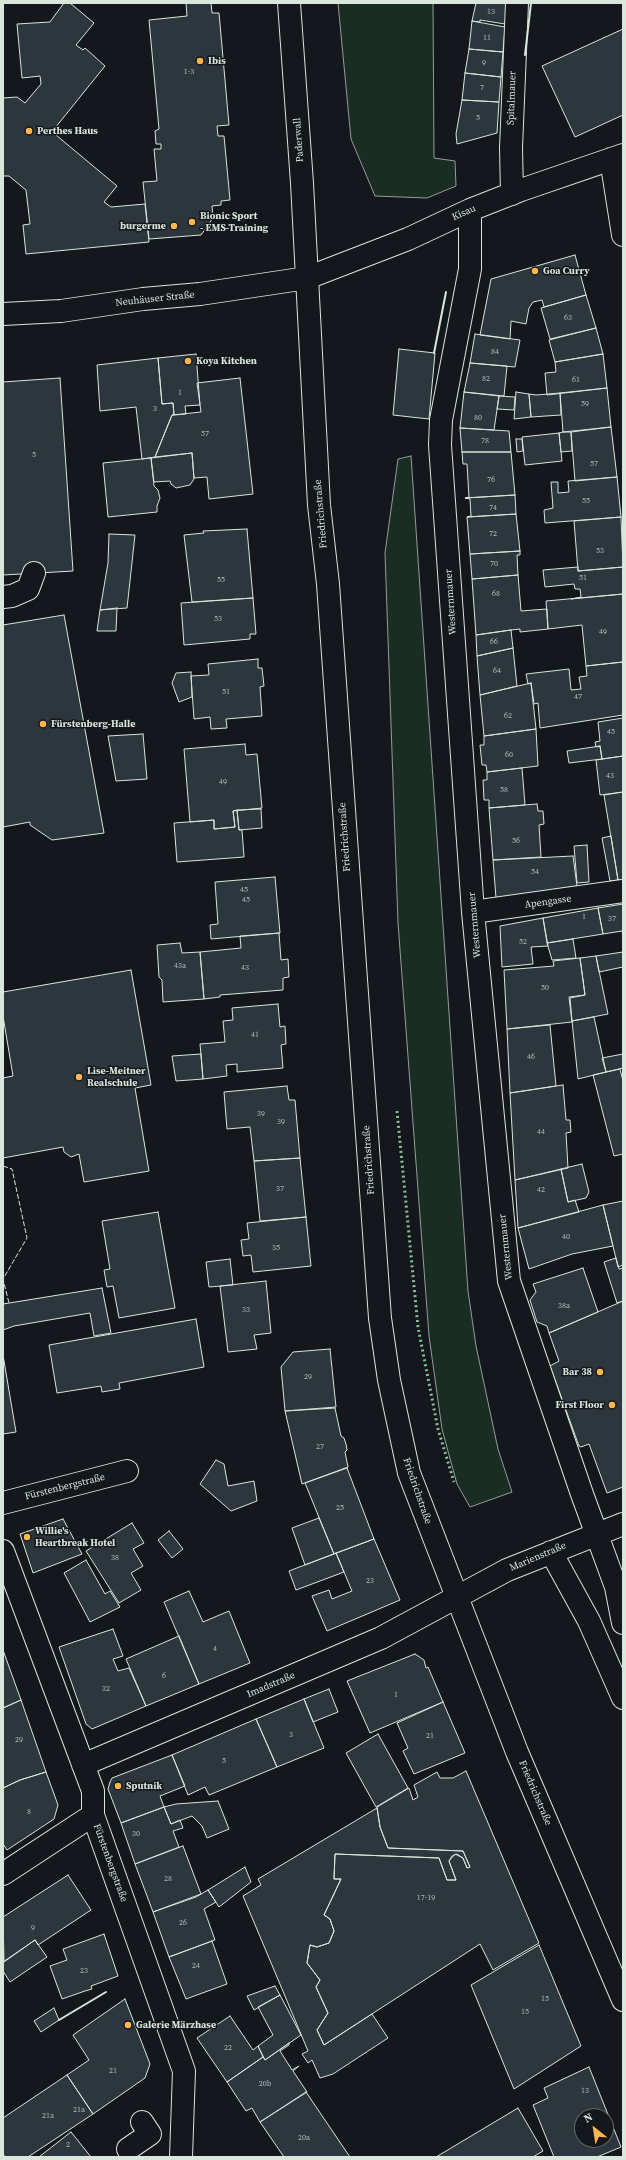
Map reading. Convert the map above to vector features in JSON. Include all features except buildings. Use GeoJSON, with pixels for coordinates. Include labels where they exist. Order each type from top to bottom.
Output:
{"type":"FeatureCollection","features":[{"type":"Feature","properties":{"kind":"street","name":"Paderwall"},"geometry":{"type":"LineString","coordinates":[[289,3],[307,278]]}},
{"type":"Feature","properties":{"kind":"street","name":"Spitalmauer"},"geometry":{"type":"LineString","coordinates":[[512,194],[511,148],[517,3]]}},
{"type":"Feature","properties":{"kind":"street","name":"Kisau"},"geometry":{"type":"LineString","coordinates":[[307,278],[408,239],[470,210],[617,157]]}},
{"type":"Feature","properties":{"kind":"street"},"geometry":{"type":"LineString","coordinates":[[617,157],[623,235]]}},
{"type":"Feature","properties":{"kind":"street","name":"Westernmauer"},"geometry":{"type":"LineString","coordinates":[[470,210],[470,269],[441,420],[440,445],[473,912],[509,1281],[522,1324],[616,1587],[623,1623]]}},
{"type":"Feature","properties":{"kind":"street","name":"Neuhäuser Straße"},"geometry":{"type":"LineString","coordinates":[[3,314],[61,311],[143,299],[200,294],[307,278]]}},
{"type":"Feature","properties":{"kind":"street","name":"Friedrichstraße"},"geometry":{"type":"LineString","coordinates":[[307,278],[319,504],[328,584],[380,1318],[389,1380],[409,1473],[517,1752],[623,2000]]}},
{"type":"Feature","properties":{"kind":"street"},"geometry":{"type":"LineString","coordinates":[[3,597],[12,596],[28,589],[34,573]]}},
{"type":"Feature","properties":{"kind":"street","name":"Apengasse"},"geometry":{"type":"LineString","coordinates":[[473,912],[623,891]]}},
{"type":"Feature","properties":{"kind":"street","name":"Fürstenbergstraße"},"geometry":{"type":"LineString","coordinates":[[3,1503],[128,1471]]}},
{"type":"Feature","properties":{"kind":"street","name":"Marienstraße"},"geometry":{"type":"LineString","coordinates":[[456,1596],[507,1570],[597,1533],[623,1524]]}},
{"type":"Feature","properties":{"kind":"street","name":"Fürstenbergstraße"},"geometry":{"type":"LineString","coordinates":[[3,1551],[94,1791],[93,1815],[184,2071],[181,2157]]}},
{"type":"Feature","properties":{"kind":"street"},"geometry":{"type":"LineString","coordinates":[[551,1552],[589,1622],[623,1698]]}},
{"type":"Feature","properties":{"kind":"street","name":"Imadstraße"},"geometry":{"type":"LineString","coordinates":[[83,1765],[381,1638],[456,1596]]}},
{"type":"Feature","properties":{"kind":"street"},"geometry":{"type":"LineString","coordinates":[[3,1874],[93,1815]]}},
{"type":"Feature","properties":{"kind":"street"},"geometry":{"type":"LineString","coordinates":[[127,2147],[150,2134],[142,2122]]}},
{"type":"Feature","properties":{"kind":"green space"},"geometry":{"type":"Polygon","coordinates":[[[338,3],[433,3],[434,158],[455,161],[456,186],[427,198],[375,196],[351,139],[338,3]]]}},
{"type":"Feature","properties":{"kind":"green space"},"geometry":{"type":"Polygon","coordinates":[[[411,456],[468,1291],[476,1346],[498,1449],[512,1492],[470,1507],[457,1484],[442,1429],[429,1336],[398,923],[385,553],[398,459],[411,456]]]}},
{"type":"Feature","properties":{"kind":"hedge"},"geometry":{"type":"LineString","coordinates":[[397,1111],[418,1327],[438,1429],[454,1482]]}},
{"type":"Feature","properties":{"kind":"fence"},"geometry":{"type":"LineString","coordinates":[[3,1166],[12,1169],[27,1238],[3,1279],[9,1303]]}},
{"type":"Feature","properties":{"kind":"wall"},"geometry":{"type":"LineString","coordinates":[[525,55],[531,3]]}},
{"type":"Feature","properties":{"kind":"wall"},"geometry":{"type":"LineString","coordinates":[[434,353],[446,292]]}},
{"type":"Feature","properties":{"kind":"wall"},"geometry":{"type":"LineString","coordinates":[[59,2020],[106,1992]]}},
{"type":"Feature","properties":{"kind":"place","name":"Ibis"},"geometry":{"type":"Point","coordinates":[200,61]}},
{"type":"Feature","properties":{"kind":"place","name":"Perthes Haus"},"geometry":{"type":"Point","coordinates":[29,131]}},
{"type":"Feature","properties":{"kind":"place","name":"Bionic Sport - EMS-Training"},"geometry":{"type":"Point","coordinates":[192,222]}},
{"type":"Feature","properties":{"kind":"place","name":"burgerme"},"geometry":{"type":"Point","coordinates":[174,226]}},
{"type":"Feature","properties":{"kind":"place","name":"Goa Curry"},"geometry":{"type":"Point","coordinates":[535,271]}},
{"type":"Feature","properties":{"kind":"place","name":"Koya Kitchen"},"geometry":{"type":"Point","coordinates":[188,361]}},
{"type":"Feature","properties":{"kind":"place","name":"Fürstenberg-Halle"},"geometry":{"type":"Point","coordinates":[43,724]}},
{"type":"Feature","properties":{"kind":"place","name":"Lise-Meitner Realschule"},"geometry":{"type":"Point","coordinates":[79,1077]}},
{"type":"Feature","properties":{"kind":"place","name":"Bar 38"},"geometry":{"type":"Point","coordinates":[600,1372]}},
{"type":"Feature","properties":{"kind":"place","name":"First Floor"},"geometry":{"type":"Point","coordinates":[612,1405]}},
{"type":"Feature","properties":{"kind":"place","name":"Willie's Heartbreak Hotel"},"geometry":{"type":"Point","coordinates":[27,1537]}},
{"type":"Feature","properties":{"kind":"place","name":"Sputnik"},"geometry":{"type":"Point","coordinates":[118,1786]}},
{"type":"Feature","properties":{"kind":"place","name":"Galerie Märzhase"},"geometry":{"type":"Point","coordinates":[128,2025]}}]}
